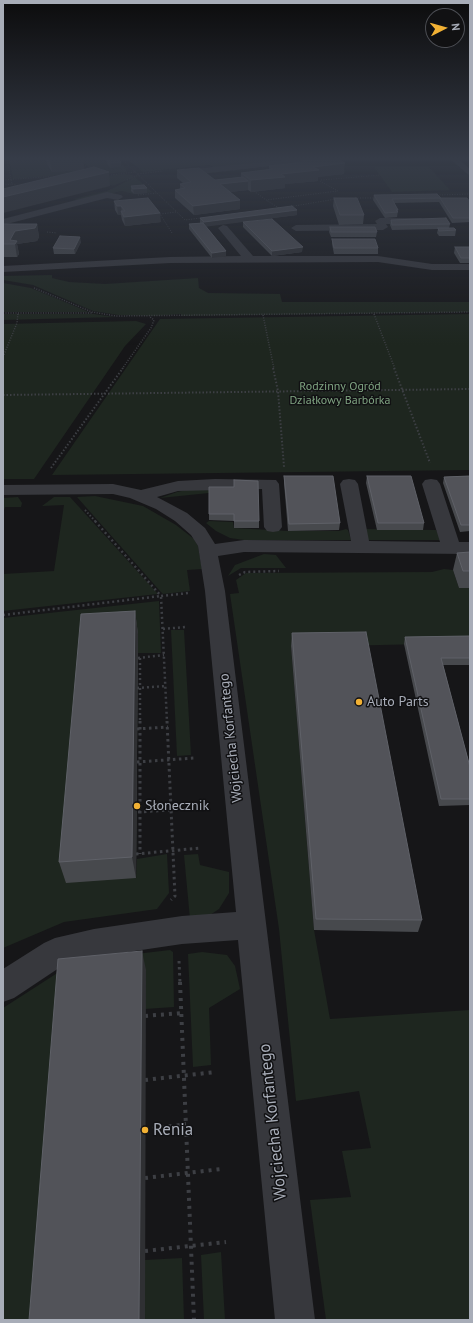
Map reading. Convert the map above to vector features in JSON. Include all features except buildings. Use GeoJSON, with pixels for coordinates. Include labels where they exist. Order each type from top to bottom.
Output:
{"type":"FeatureCollection","features":[{"type":"Feature","properties":{"kind":"street"},"geometry":{"type":"LineString","coordinates":[[307,240],[293,225],[383,227],[380,222]]}},
{"type":"Feature","properties":{"kind":"street"},"geometry":{"type":"LineString","coordinates":[[223,228],[250,260]]}},
{"type":"Feature","properties":{"kind":"street"},"geometry":{"type":"LineString","coordinates":[[316,250],[326,260]]}},
{"type":"Feature","properties":{"kind":"street"},"geometry":{"type":"LineString","coordinates":[[383,250],[389,261]]}},
{"type":"Feature","properties":{"kind":"street"},"geometry":{"type":"LineString","coordinates":[[3,269],[170,260],[378,259],[432,267],[470,267]]}},
{"type":"Feature","properties":{"kind":"street"},"geometry":{"type":"LineString","coordinates":[[140,496],[178,486],[270,484],[273,527]]}},
{"type":"Feature","properties":{"kind":"street"},"geometry":{"type":"LineString","coordinates":[[349,484],[361,547]]}},
{"type":"Feature","properties":{"kind":"street"},"geometry":{"type":"LineString","coordinates":[[431,484],[452,547]]}},
{"type":"Feature","properties":{"kind":"street","name":"Wojciecha Korfantego"},"geometry":{"type":"LineString","coordinates":[[3,490],[113,488],[140,496],[162,505],[181,517],[198,532],[209,551],[295,1320]]}},
{"type":"Feature","properties":{"kind":"street"},"geometry":{"type":"LineString","coordinates":[[209,551],[244,546],[470,548]]}},
{"type":"Feature","properties":{"kind":"street"},"geometry":{"type":"LineString","coordinates":[[3,987],[55,953],[94,942],[178,931],[251,925]]}},
{"type":"Feature","properties":{"kind":"path"},"geometry":{"type":"LineString","coordinates":[[165,222],[172,233]]}},
{"type":"Feature","properties":{"kind":"path"},"geometry":{"type":"LineString","coordinates":[[32,287],[96,313]]}},
{"type":"Feature","properties":{"kind":"path"},"geometry":{"type":"LineString","coordinates":[[3,312],[96,313],[116,316],[162,317],[470,312]]}},
{"type":"Feature","properties":{"kind":"path"},"geometry":{"type":"LineString","coordinates":[[3,357],[17,323],[18,313]]}},
{"type":"Feature","properties":{"kind":"path"},"geometry":{"type":"LineString","coordinates":[[374,314],[431,463]]}},
{"type":"Feature","properties":{"kind":"path"},"geometry":{"type":"LineString","coordinates":[[263,315],[278,391],[285,472]]}},
{"type":"Feature","properties":{"kind":"path"},"geometry":{"type":"LineString","coordinates":[[150,317],[154,320]]}},
{"type":"Feature","properties":{"kind":"path"},"geometry":{"type":"LineString","coordinates":[[46,489],[41,485],[41,481],[102,394],[151,328],[154,320],[162,317]]}},
{"type":"Feature","properties":{"kind":"path"},"geometry":{"type":"LineString","coordinates":[[3,395],[470,389]]}},
{"type":"Feature","properties":{"kind":"path"},"geometry":{"type":"LineString","coordinates":[[83,509],[161,596],[174,850],[175,896],[169,901]]}},
{"type":"Feature","properties":{"kind":"path"},"geometry":{"type":"LineString","coordinates":[[3,615],[161,596]]}},
{"type":"Feature","properties":{"kind":"path"},"geometry":{"type":"LineString","coordinates":[[163,629],[185,627]]}},
{"type":"Feature","properties":{"kind":"path"},"geometry":{"type":"LineString","coordinates":[[164,655],[139,658],[138,854],[201,848]]}},
{"type":"Feature","properties":{"kind":"path"},"geometry":{"type":"LineString","coordinates":[[139,688],[166,686]]}},
{"type":"Feature","properties":{"kind":"path"},"geometry":{"type":"LineString","coordinates":[[138,729],[168,727]]}},
{"type":"Feature","properties":{"kind":"path"},"geometry":{"type":"LineString","coordinates":[[138,762],[194,758]]}},
{"type":"Feature","properties":{"kind":"path"},"geometry":{"type":"LineString","coordinates":[[138,812],[171,810]]}},
{"type":"Feature","properties":{"kind":"path"},"geometry":{"type":"LineString","coordinates":[[178,931],[194,1320]]}},
{"type":"Feature","properties":{"kind":"path"},"geometry":{"type":"LineString","coordinates":[[145,1016],[182,1013]]}},
{"type":"Feature","properties":{"kind":"path"},"geometry":{"type":"LineString","coordinates":[[145,1080],[215,1072]]}},
{"type":"Feature","properties":{"kind":"path"},"geometry":{"type":"LineString","coordinates":[[145,1130],[186,1124]]}},
{"type":"Feature","properties":{"kind":"path"},"geometry":{"type":"LineString","coordinates":[[145,1178],[221,1169]]}},
{"type":"Feature","properties":{"kind":"path"},"geometry":{"type":"LineString","coordinates":[[145,1251],[226,1242]]}},
{"type":"Feature","properties":{"kind":"green space"},"geometry":{"type":"Polygon","coordinates":[[[52,275],[52,278],[69,282],[105,284],[198,278],[199,288],[208,293],[280,294],[282,302],[470,302],[470,312],[181,316],[181,314],[154,316],[118,315],[93,311],[33,285],[3,280],[3,276],[52,275]]]}},
{"type":"Feature","properties":{"kind":"green space"},"geometry":{"type":"Polygon","coordinates":[[[3,283],[31,288],[89,312],[3,312],[3,283]]]}},
{"type":"Feature","properties":{"kind":"green space"},"geometry":{"type":"Polygon","coordinates":[[[3,314],[94,314],[115,317],[3,320],[3,314]]]}},
{"type":"Feature","properties":{"kind":"green space","name":"Rodzinny Ogród Działkowy Barbórka"},"geometry":{"type":"Polygon","coordinates":[[[470,314],[470,470],[52,475],[160,319],[470,314]]]}},
{"type":"Feature","properties":{"kind":"green space"},"geometry":{"type":"Polygon","coordinates":[[[136,321],[146,324],[125,346],[34,479],[3,479],[3,324],[136,321]]]}},
{"type":"Feature","properties":{"kind":"green space"},"geometry":{"type":"Polygon","coordinates":[[[204,486],[232,487],[209,493],[160,498],[177,492],[204,486]]]}},
{"type":"Feature","properties":{"kind":"green space"},"geometry":{"type":"Polygon","coordinates":[[[95,496],[143,506],[176,525],[194,539],[198,546],[202,569],[187,570],[190,591],[163,594],[160,591],[77,497],[95,496]]]}},
{"type":"Feature","properties":{"kind":"green space"},"geometry":{"type":"Polygon","coordinates":[[[18,497],[22,503],[21,507],[5,507],[3,514],[3,498],[18,497]]]}},
{"type":"Feature","properties":{"kind":"green space"},"geometry":{"type":"Polygon","coordinates":[[[54,497],[70,497],[158,594],[3,611],[3,574],[54,571],[64,505],[42,506],[54,497]]]}},
{"type":"Feature","properties":{"kind":"green space"},"geometry":{"type":"Polygon","coordinates":[[[209,521],[233,522],[234,528],[288,531],[339,531],[346,529],[348,530],[351,540],[244,540],[230,538],[216,531],[206,523],[209,521]]]}},
{"type":"Feature","properties":{"kind":"green space"},"geometry":{"type":"Polygon","coordinates":[[[364,529],[436,530],[442,540],[366,540],[364,529]]]}},
{"type":"Feature","properties":{"kind":"green space"},"geometry":{"type":"Polygon","coordinates":[[[264,554],[276,555],[286,568],[241,568],[228,576],[235,565],[264,554]]]}},
{"type":"Feature","properties":{"kind":"green space"},"geometry":{"type":"Polygon","coordinates":[[[444,569],[453,570],[459,588],[470,588],[470,643],[291,647],[314,930],[330,1019],[470,1010],[470,1320],[326,1320],[310,1200],[351,1197],[342,1151],[371,1148],[359,1091],[296,1101],[279,929],[230,594],[239,593],[236,580],[246,573],[432,572],[444,569]]]}},
{"type":"Feature","properties":{"kind":"green space"},"geometry":{"type":"Polygon","coordinates":[[[159,601],[161,653],[138,653],[138,634],[136,878],[137,859],[167,854],[169,893],[157,909],[64,922],[3,948],[3,618],[159,601]]]}},
{"type":"Feature","properties":{"kind":"green space"},"geometry":{"type":"Polygon","coordinates":[[[171,630],[184,630],[191,755],[177,756],[171,630]]]}},
{"type":"Feature","properties":{"kind":"green space"},"geometry":{"type":"Polygon","coordinates":[[[198,854],[200,865],[229,872],[229,893],[219,909],[210,915],[190,919],[184,855],[198,854]]]}},
{"type":"Feature","properties":{"kind":"green space"},"geometry":{"type":"Polygon","coordinates":[[[170,950],[173,952],[174,1007],[145,1009],[41,1320],[3,1320],[3,1008],[76,961],[170,950]]]}},
{"type":"Feature","properties":{"kind":"green space"},"geometry":{"type":"Polygon","coordinates":[[[202,952],[227,955],[235,966],[240,989],[209,1008],[211,1065],[193,1067],[188,954],[202,952]]]}},
{"type":"Feature","properties":{"kind":"green space"},"geometry":{"type":"Polygon","coordinates":[[[221,1252],[225,1320],[204,1320],[201,1255],[221,1252]]]}},
{"type":"Feature","properties":{"kind":"green space"},"geometry":{"type":"Polygon","coordinates":[[[182,1258],[184,1320],[145,1320],[145,1260],[182,1258]]]}},
{"type":"Feature","properties":{"kind":"place","name":"Auto Parts"},"geometry":{"type":"Point","coordinates":[359,702]}},
{"type":"Feature","properties":{"kind":"place","name":"Słonecznik"},"geometry":{"type":"Point","coordinates":[137,806]}},
{"type":"Feature","properties":{"kind":"place","name":"Renia"},"geometry":{"type":"Point","coordinates":[145,1130]}}]}
